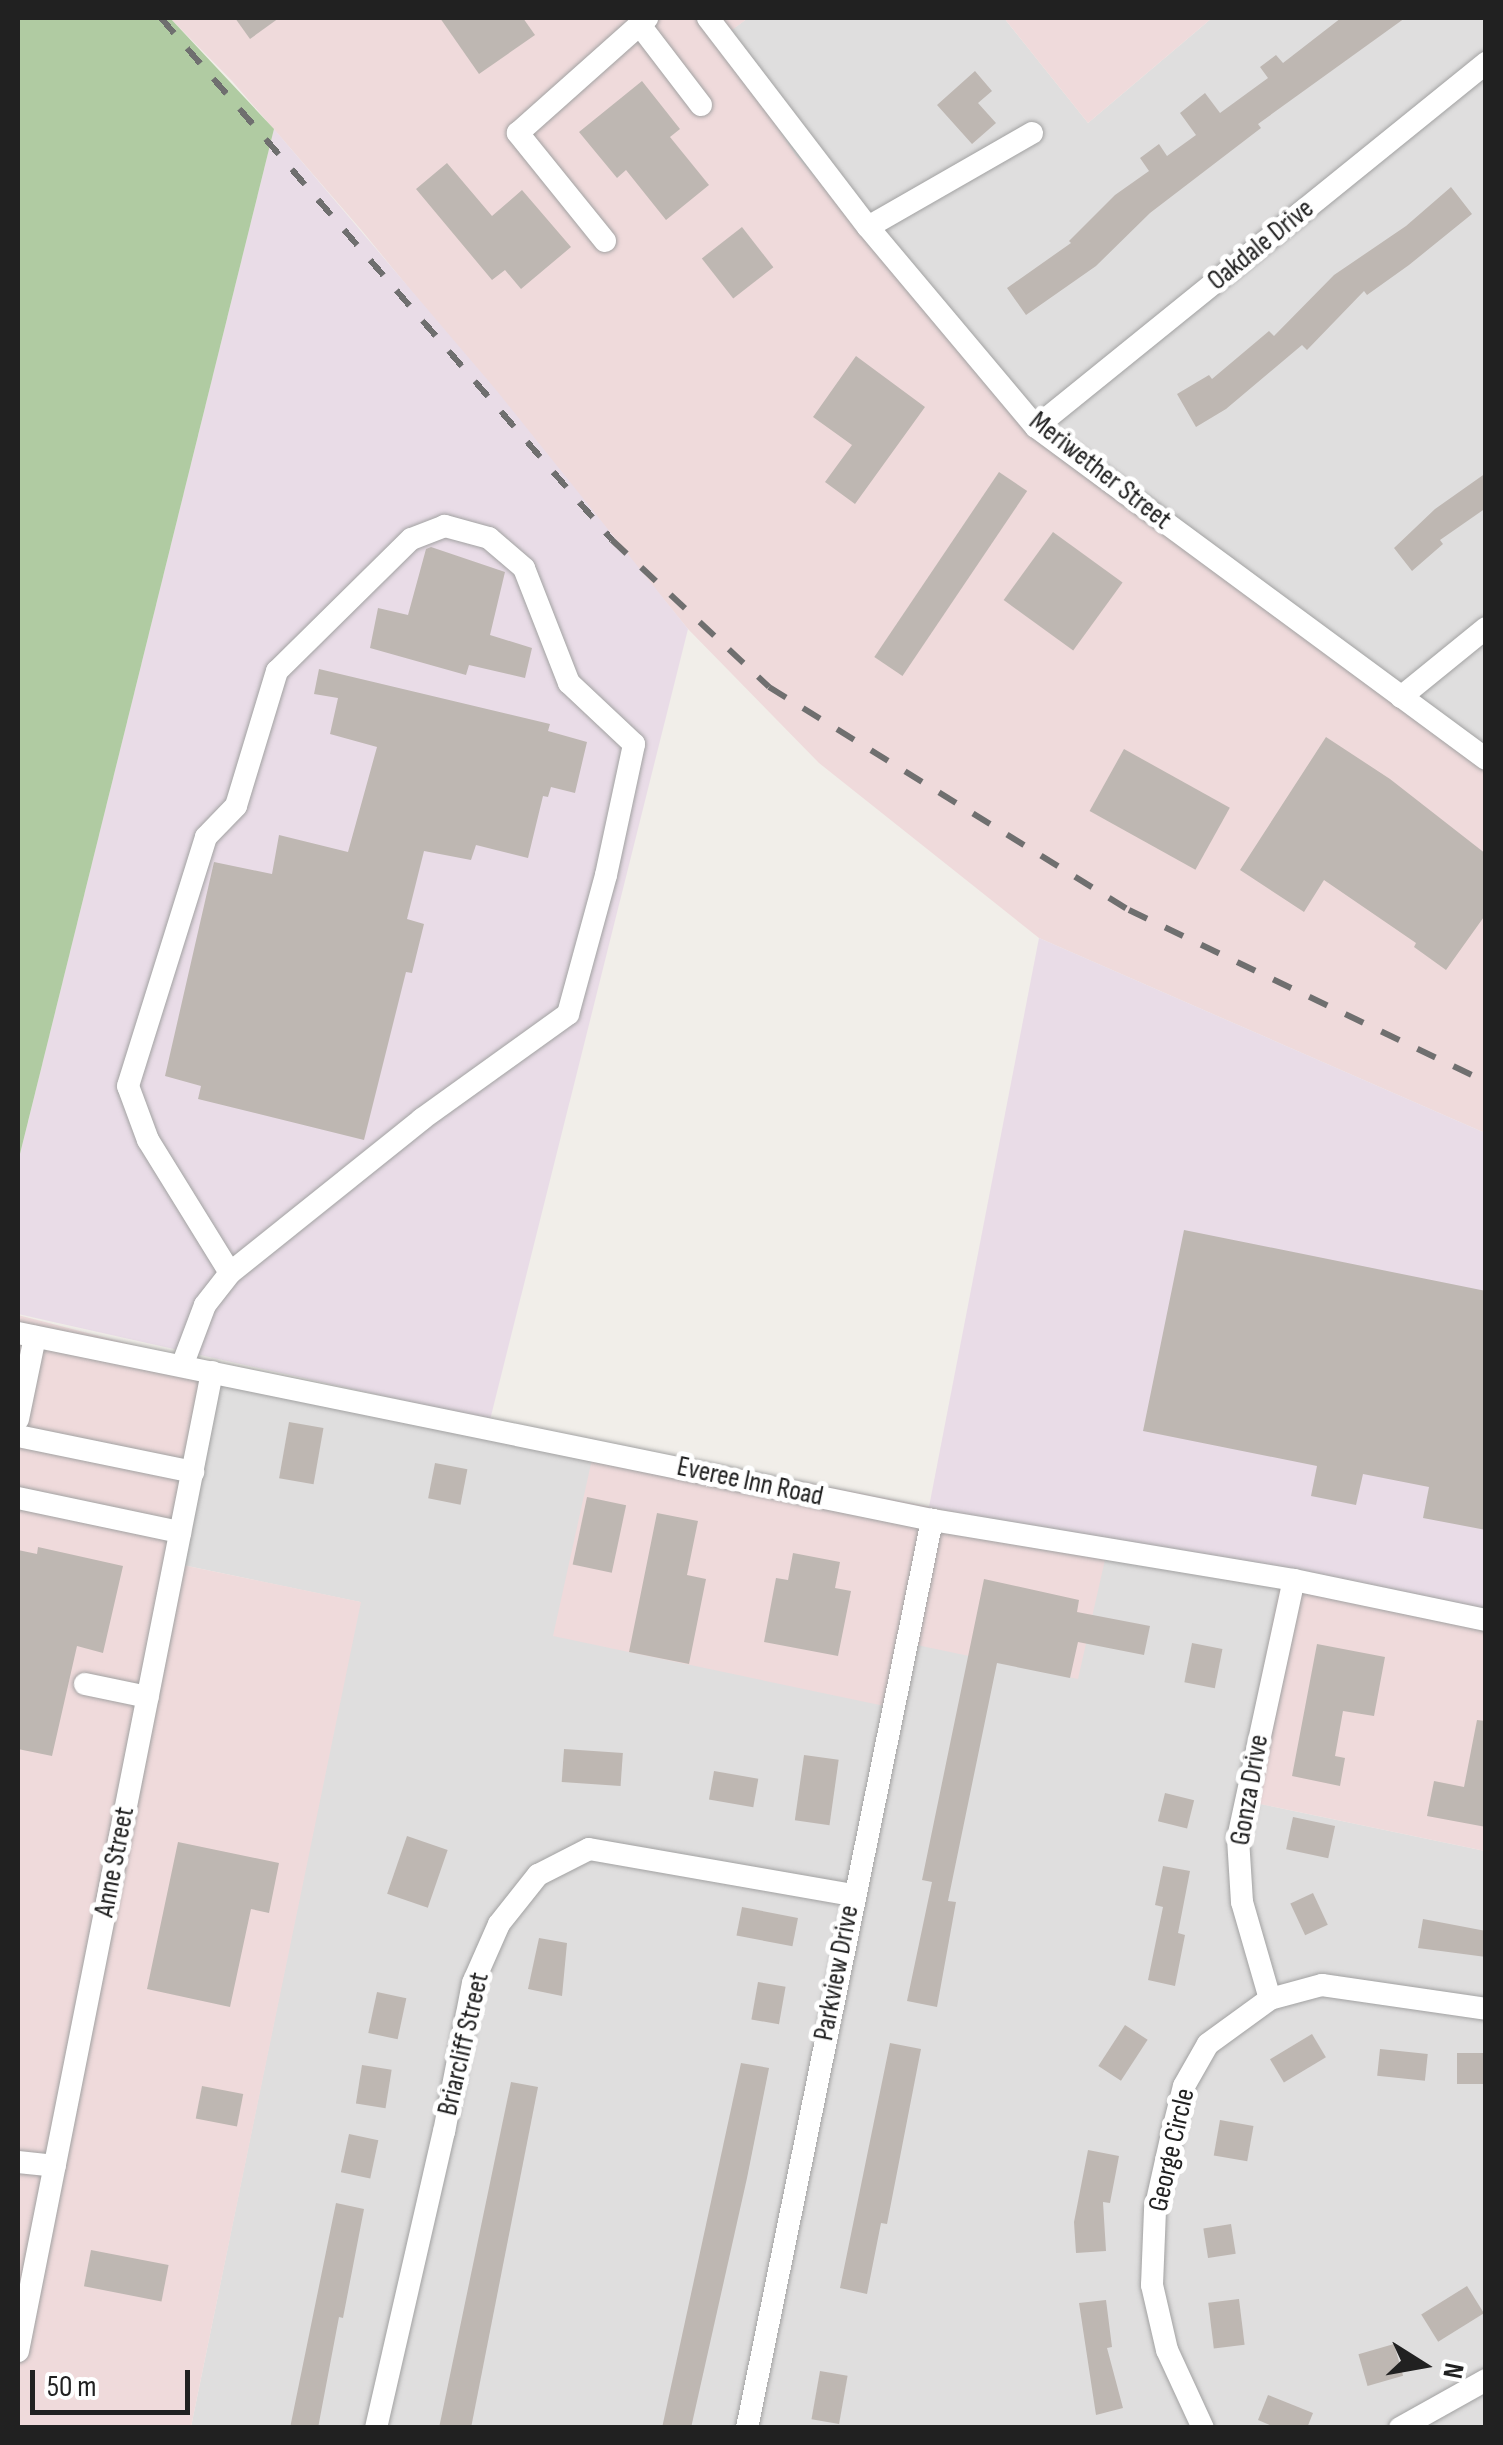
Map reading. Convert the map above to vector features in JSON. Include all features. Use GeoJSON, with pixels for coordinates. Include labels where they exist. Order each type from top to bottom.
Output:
{"type":"FeatureCollection","features":[{"type":"Feature","properties":{"kind":"street","name":"Meriwether Street"},"geometry":{"type":"LineString","coordinates":[[708,18],[868,227],[1036,428],[1486,759]]}},
{"type":"Feature","properties":{"kind":"street"},"geometry":{"type":"LineString","coordinates":[[605,241],[518,133],[643,21],[701,105]]}},
{"type":"Feature","properties":{"kind":"street","name":"Oakdale Drive"},"geometry":{"type":"LineString","coordinates":[[1036,428],[1486,63]]}},
{"type":"Feature","properties":{"kind":"street"},"geometry":{"type":"LineString","coordinates":[[868,227],[1032,133]]}},
{"type":"Feature","properties":{"kind":"street"},"geometry":{"type":"LineString","coordinates":[[182,1366],[205,1306],[230,1273],[422,1119],[568,1014],[606,875],[634,744],[569,683],[524,568],[488,538],[446,526],[412,540],[277,671],[236,806],[206,837],[128,1086],[148,1140],[230,1273]]}},
{"type":"Feature","properties":{"kind":"street"},"geometry":{"type":"LineString","coordinates":[[1401,696],[1486,628]]}},
{"type":"Feature","properties":{"kind":"street"},"geometry":{"type":"LineString","coordinates":[[18,1419],[26,1335]]}},
{"type":"Feature","properties":{"kind":"street","name":"Everee Inn Road"},"geometry":{"type":"LineString","coordinates":[[26,1335],[932,1520],[1294,1580],[1486,1620]]}},
{"type":"Feature","properties":{"kind":"street","name":"Anne Street"},"geometry":{"type":"LineString","coordinates":[[18,2351],[22,2303],[54,2166],[212,1372]]}},
{"type":"Feature","properties":{"kind":"street"},"geometry":{"type":"LineString","coordinates":[[18,1436],[192,1472]]}},
{"type":"Feature","properties":{"kind":"street"},"geometry":{"type":"LineString","coordinates":[[18,1498],[180,1532]]}},
{"type":"Feature","properties":{"kind":"street","name":"Parkview Drive"},"geometry":{"type":"LineString","coordinates":[[747,2428],[932,1520]]}},
{"type":"Feature","properties":{"kind":"street","name":"Gonza Drive"},"geometry":{"type":"LineString","coordinates":[[1270,1999],[1242,1902],[1238,1838],[1294,1580]]}},
{"type":"Feature","properties":{"kind":"street"},"geometry":{"type":"LineString","coordinates":[[85,1684],[148,1697]]}},
{"type":"Feature","properties":{"kind":"street","name":"Briarcliff Street"},"geometry":{"type":"LineString","coordinates":[[376,2428],[444,2132],[473,1983],[499,1924],[538,1875],[588,1850],[853,1895]]}},
{"type":"Feature","properties":{"kind":"street","name":"George Circle"},"geometry":{"type":"LineString","coordinates":[[1203,2428],[1167,2350],[1152,2285],[1156,2210],[1184,2086],[1208,2044],[1270,1999],[1322,1985],[1486,2009]]}},
{"type":"Feature","properties":{"kind":"street"},"geometry":{"type":"LineString","coordinates":[[18,2162],[54,2166]]}},
{"type":"Feature","properties":{"kind":"street"},"geometry":{"type":"LineString","coordinates":[[1400,2428],[1486,2380]]}},
{"type":"Feature","properties":{"kind":"shaded area"},"geometry":{"type":"Polygon","coordinates":[[[170,18],[748,18],[719,40],[795,154],[983,368],[1240,578],[1485,754],[1485,1133],[1039,938],[819,763],[688,629],[363,232],[232,81],[170,18]]]}},
{"type":"Feature","properties":{"kind":"shaded area"},"geometry":{"type":"Polygon","coordinates":[[[748,18],[1004,18],[1088,123],[1212,18],[1485,18],[1485,754],[1240,578],[983,368],[795,155],[719,39],[748,18]]]}},
{"type":"Feature","properties":{"kind":"shaded area"},"geometry":{"type":"Polygon","coordinates":[[[1004,18],[1212,18],[1088,123],[1004,18]]]}},
{"type":"Feature","properties":{"kind":"shaded area"},"geometry":{"type":"Polygon","coordinates":[[[274,129],[497,391],[688,629],[490,1420],[18,1314],[18,1162],[274,129]]]}},
{"type":"Feature","properties":{"kind":"shaded area"},"geometry":{"type":"Polygon","coordinates":[[[1039,938],[1485,1133],[1485,1616],[929,1507],[1039,938]]]}},
{"type":"Feature","properties":{"kind":"shaded area"},"geometry":{"type":"Polygon","coordinates":[[[18,1315],[215,1366],[173,1563],[361,1602],[191,2427],[18,2427],[18,1315]]]}},
{"type":"Feature","properties":{"kind":"shaded area"},"geometry":{"type":"Polygon","coordinates":[[[215,1366],[596,1441],[911,1644],[1109,1542],[1282,1576],[1237,1799],[1485,1851],[1485,2427],[191,2427],[360,1602],[173,1563],[215,1366]]]}},
{"type":"Feature","properties":{"kind":"shaded area"},"geometry":{"type":"Polygon","coordinates":[[[596,1441],[1109,1542],[1078,1679],[912,1644],[894,1708],[553,1636],[596,1441]]]}},
{"type":"Feature","properties":{"kind":"shaded area"},"geometry":{"type":"Polygon","coordinates":[[[1282,1576],[1485,1616],[1485,1851],[1236,1799],[1282,1576]]]}},
{"type":"Feature","properties":{"kind":"green space"},"geometry":{"type":"Polygon","coordinates":[[[18,18],[170,18],[274,129],[18,1162],[18,18]]]}},
{"type":"Feature","properties":{"kind":"building"},"geometry":{"type":"Polygon","coordinates":[[[235,18],[279,18],[250,39],[235,18]]]}},
{"type":"Feature","properties":{"kind":"building"},"geometry":{"type":"Polygon","coordinates":[[[440,18],[523,18],[535,35],[479,74],[440,18]]]}},
{"type":"Feature","properties":{"kind":"building"},"geometry":{"type":"Polygon","coordinates":[[[1341,18],[1405,18],[1258,124],[1261,128],[1150,213],[1096,266],[1026,315],[1007,288],[1071,243],[1115,195],[1149,171],[1140,158],[1159,144],[1167,156],[1196,135],[1180,113],[1205,93],[1220,113],[1268,78],[1260,67],[1276,55],[1283,63],[1341,18]]]}},
{"type":"Feature","properties":{"kind":"building"},"geometry":{"type":"Polygon","coordinates":[[[975,71],[992,91],[978,103],[996,123],[972,144],[937,105],[975,71]]]}},
{"type":"Feature","properties":{"kind":"building"},"geometry":{"type":"Polygon","coordinates":[[[642,81],[680,129],[670,137],[709,185],[666,220],[626,170],[617,178],[579,132],[642,81]]]}},
{"type":"Feature","properties":{"kind":"building"},"geometry":{"type":"Polygon","coordinates":[[[447,163],[492,216],[522,190],[571,247],[521,289],[505,270],[492,280],[416,189],[447,163]]]}},
{"type":"Feature","properties":{"kind":"building"},"geometry":{"type":"Polygon","coordinates":[[[1451,187],[1472,214],[1367,295],[1364,291],[1307,350],[1302,345],[1226,409],[1196,427],[1177,394],[1209,375],[1212,379],[1269,331],[1274,336],[1334,275],[1406,226],[1451,187]]]}},
{"type":"Feature","properties":{"kind":"building"},"geometry":{"type":"Polygon","coordinates":[[[742,227],[773,267],[733,299],[702,258],[742,227]]]}},
{"type":"Feature","properties":{"kind":"building"},"geometry":{"type":"Polygon","coordinates":[[[856,356],[925,407],[855,504],[825,482],[852,445],[813,417],[856,356]]]}},
{"type":"Feature","properties":{"kind":"building"},"geometry":{"type":"Polygon","coordinates":[[[999,472],[1027,491],[902,676],[874,657],[999,472]]]}},
{"type":"Feature","properties":{"kind":"building"},"geometry":{"type":"Polygon","coordinates":[[[1486,473],[1486,508],[1440,540],[1443,544],[1412,571],[1394,548],[1435,509],[1486,473]]]}},
{"type":"Feature","properties":{"kind":"building"},"geometry":{"type":"Polygon","coordinates":[[[1053,532],[1123,583],[1073,651],[1004,600],[1053,532]]]}},
{"type":"Feature","properties":{"kind":"building"},"geometry":{"type":"Polygon","coordinates":[[[431,547],[505,572],[490,635],[532,648],[525,678],[469,665],[466,675],[370,648],[378,608],[408,615],[426,549],[431,547]]]}},
{"type":"Feature","properties":{"kind":"building"},"geometry":{"type":"Polygon","coordinates":[[[319,669],[550,724],[548,731],[587,742],[575,793],[551,787],[548,797],[543,796],[528,858],[476,845],[471,860],[424,851],[407,919],[424,924],[412,973],[406,972],[364,1140],[198,1099],[201,1086],[165,1076],[214,862],[272,874],[279,835],[348,852],[377,747],[330,734],[338,698],[314,694],[319,669]]]}},
{"type":"Feature","properties":{"kind":"building"},"geometry":{"type":"Polygon","coordinates":[[[1326,737],[1390,779],[1486,854],[1486,914],[1446,970],[1414,947],[1416,943],[1324,880],[1304,912],[1240,870],[1326,737]]]}},
{"type":"Feature","properties":{"kind":"building"},"geometry":{"type":"Polygon","coordinates":[[[1124,749],[1230,808],[1195,870],[1090,811],[1124,749]]]}},
{"type":"Feature","properties":{"kind":"building"},"geometry":{"type":"Polygon","coordinates":[[[1184,1230],[1486,1291],[1486,1530],[1423,1518],[1429,1487],[1363,1474],[1356,1505],[1311,1496],[1317,1466],[1143,1431],[1184,1230]]]}},
{"type":"Feature","properties":{"kind":"building"},"geometry":{"type":"Polygon","coordinates":[[[289,1422],[323,1428],[314,1484],[279,1478],[289,1422]]]}},
{"type":"Feature","properties":{"kind":"building"},"geometry":{"type":"Polygon","coordinates":[[[435,1463],[467,1469],[461,1505],[428,1498],[435,1463]]]}},
{"type":"Feature","properties":{"kind":"building"},"geometry":{"type":"Polygon","coordinates":[[[587,1497],[626,1505],[612,1573],[573,1564],[587,1497]]]}},
{"type":"Feature","properties":{"kind":"building"},"geometry":{"type":"Polygon","coordinates":[[[657,1513],[698,1521],[687,1575],[706,1579],[689,1664],[629,1652],[657,1513]]]}},
{"type":"Feature","properties":{"kind":"building"},"geometry":{"type":"Polygon","coordinates":[[[38,1547],[123,1566],[103,1653],[77,1646],[52,1756],[18,1749],[18,1550],[37,1554],[38,1547]]]}},
{"type":"Feature","properties":{"kind":"building"},"geometry":{"type":"Polygon","coordinates":[[[793,1553],[840,1562],[835,1588],[851,1591],[838,1656],[764,1642],[776,1578],[788,1580],[793,1553]]]}},
{"type":"Feature","properties":{"kind":"building"},"geometry":{"type":"Polygon","coordinates":[[[984,1579],[1079,1600],[1077,1612],[1150,1626],[1144,1655],[1078,1642],[1070,1678],[997,1663],[948,1901],[956,1902],[937,2007],[907,2001],[932,1882],[922,1880],[984,1579]]]}},
{"type":"Feature","properties":{"kind":"building"},"geometry":{"type":"Polygon","coordinates":[[[1192,1643],[1222,1649],[1215,1688],[1184,1682],[1192,1643]]]}},
{"type":"Feature","properties":{"kind":"building"},"geometry":{"type":"Polygon","coordinates":[[[1317,1644],[1385,1657],[1374,1716],[1343,1711],[1335,1756],[1345,1758],[1340,1786],[1292,1776],[1317,1644]]]}},
{"type":"Feature","properties":{"kind":"building"},"geometry":{"type":"Polygon","coordinates":[[[1477,1720],[1486,1721],[1486,1827],[1427,1816],[1434,1781],[1464,1787],[1477,1720]]]}},
{"type":"Feature","properties":{"kind":"building"},"geometry":{"type":"Polygon","coordinates":[[[564,1749],[623,1753],[621,1786],[562,1782],[564,1749]]]}},
{"type":"Feature","properties":{"kind":"building"},"geometry":{"type":"Polygon","coordinates":[[[804,1755],[839,1760],[829,1825],[795,1820],[804,1755]]]}},
{"type":"Feature","properties":{"kind":"building"},"geometry":{"type":"Polygon","coordinates":[[[714,1771],[758,1779],[753,1807],[709,1800],[714,1771]]]}},
{"type":"Feature","properties":{"kind":"building"},"geometry":{"type":"Polygon","coordinates":[[[1165,1793],[1194,1800],[1187,1828],[1158,1821],[1165,1793]]]}},
{"type":"Feature","properties":{"kind":"building"},"geometry":{"type":"Polygon","coordinates":[[[1293,1817],[1335,1826],[1328,1858],[1286,1849],[1293,1817]]]}},
{"type":"Feature","properties":{"kind":"building"},"geometry":{"type":"Polygon","coordinates":[[[407,1836],[448,1850],[428,1908],[387,1894],[407,1836]]]}},
{"type":"Feature","properties":{"kind":"building"},"geometry":{"type":"Polygon","coordinates":[[[178,1842],[279,1863],[269,1913],[251,1909],[230,2007],[147,1989],[178,1842]]]}},
{"type":"Feature","properties":{"kind":"building"},"geometry":{"type":"Polygon","coordinates":[[[1163,1866],[1190,1871],[1178,1933],[1185,1935],[1175,1986],[1148,1980],[1163,1907],[1155,1905],[1163,1866]]]}},
{"type":"Feature","properties":{"kind":"building"},"geometry":{"type":"Polygon","coordinates":[[[1313,1893],[1328,1925],[1305,1935],[1290,1904],[1313,1893]]]}},
{"type":"Feature","properties":{"kind":"building"},"geometry":{"type":"Polygon","coordinates":[[[742,1907],[798,1918],[792,1946],[736,1935],[742,1907]]]}},
{"type":"Feature","properties":{"kind":"building"},"geometry":{"type":"Polygon","coordinates":[[[1423,1919],[1486,1931],[1486,1957],[1418,1948],[1423,1919]]]}},
{"type":"Feature","properties":{"kind":"building"},"geometry":{"type":"Polygon","coordinates":[[[539,1938],[567,1943],[562,1996],[528,1989],[539,1938]]]}},
{"type":"Feature","properties":{"kind":"building"},"geometry":{"type":"Polygon","coordinates":[[[758,1982],[786,1987],[779,2024],[751,2019],[758,1982]]]}},
{"type":"Feature","properties":{"kind":"building"},"geometry":{"type":"Polygon","coordinates":[[[377,1992],[406,1998],[398,2039],[368,2033],[377,1992]]]}},
{"type":"Feature","properties":{"kind":"building"},"geometry":{"type":"Polygon","coordinates":[[[1125,2025],[1148,2040],[1121,2081],[1098,2066],[1125,2025]]]}},
{"type":"Feature","properties":{"kind":"building"},"geometry":{"type":"Polygon","coordinates":[[[1312,2034],[1326,2057],[1284,2082],[1270,2059],[1312,2034]]]}},
{"type":"Feature","properties":{"kind":"building"},"geometry":{"type":"Polygon","coordinates":[[[890,2043],[921,2049],[887,2224],[881,2223],[867,2294],[840,2288],[890,2043]]]}},
{"type":"Feature","properties":{"kind":"building"},"geometry":{"type":"Polygon","coordinates":[[[1380,2049],[1428,2054],[1425,2081],[1377,2076],[1380,2049]]]}},
{"type":"Feature","properties":{"kind":"building"},"geometry":{"type":"Polygon","coordinates":[[[1457,2053],[1486,2053],[1486,2084],[1457,2084],[1457,2053]]]}},
{"type":"Feature","properties":{"kind":"building"},"geometry":{"type":"Polygon","coordinates":[[[741,2063],[769,2068],[747,2178],[691,2428],[662,2428],[741,2063]]]}},
{"type":"Feature","properties":{"kind":"building"},"geometry":{"type":"Polygon","coordinates":[[[362,2065],[392,2070],[386,2108],[356,2104],[362,2065]]]}},
{"type":"Feature","properties":{"kind":"building"},"geometry":{"type":"Polygon","coordinates":[[[511,2082],[538,2087],[471,2428],[439,2428],[511,2082]]]}},
{"type":"Feature","properties":{"kind":"building"},"geometry":{"type":"Polygon","coordinates":[[[202,2086],[243,2094],[237,2126],[196,2118],[202,2086]]]}},
{"type":"Feature","properties":{"kind":"building"},"geometry":{"type":"Polygon","coordinates":[[[1220,2120],[1253,2126],[1247,2161],[1214,2155],[1220,2120]]]}},
{"type":"Feature","properties":{"kind":"building"},"geometry":{"type":"Polygon","coordinates":[[[349,2134],[378,2140],[370,2178],[341,2172],[349,2134]]]}},
{"type":"Feature","properties":{"kind":"building"},"geometry":{"type":"Polygon","coordinates":[[[1088,2150],[1119,2156],[1110,2203],[1103,2202],[1106,2251],[1076,2253],[1074,2222],[1088,2150]]]}},
{"type":"Feature","properties":{"kind":"building"},"geometry":{"type":"Polygon","coordinates":[[[336,2203],[364,2209],[343,2318],[339,2317],[318,2428],[290,2428],[336,2203]]]}},
{"type":"Feature","properties":{"kind":"building"},"geometry":{"type":"Polygon","coordinates":[[[1231,2224],[1236,2254],[1208,2258],[1203,2228],[1231,2224]]]}},
{"type":"Feature","properties":{"kind":"building"},"geometry":{"type":"Polygon","coordinates":[[[91,2250],[169,2265],[161,2301],[84,2286],[91,2250]]]}},
{"type":"Feature","properties":{"kind":"building"},"geometry":{"type":"Polygon","coordinates":[[[1467,2286],[1484,2313],[1438,2342],[1421,2315],[1467,2286]]]}},
{"type":"Feature","properties":{"kind":"building"},"geometry":{"type":"Polygon","coordinates":[[[1239,2299],[1245,2345],[1214,2348],[1208,2303],[1239,2299]]]}},
{"type":"Feature","properties":{"kind":"building"},"geometry":{"type":"Polygon","coordinates":[[[1106,2300],[1112,2347],[1107,2348],[1123,2408],[1096,2415],[1079,2303],[1106,2300]]]}},
{"type":"Feature","properties":{"kind":"building"},"geometry":{"type":"Polygon","coordinates":[[[1394,2344],[1403,2376],[1368,2386],[1358,2354],[1394,2344]]]}},
{"type":"Feature","properties":{"kind":"building"},"geometry":{"type":"Polygon","coordinates":[[[820,2371],[848,2376],[839,2424],[811,2419],[820,2371]]]}},
{"type":"Feature","properties":{"kind":"building"},"geometry":{"type":"Polygon","coordinates":[[[1268,2395],[1313,2413],[1307,2428],[1277,2428],[1258,2420],[1268,2395]]]}},
{"type":"Feature","properties":{"kind":"railway"},"geometry":{"type":"LineString","coordinates":[[161,18],[612,540],[769,687],[1129,910],[1486,1082]]}}]}
